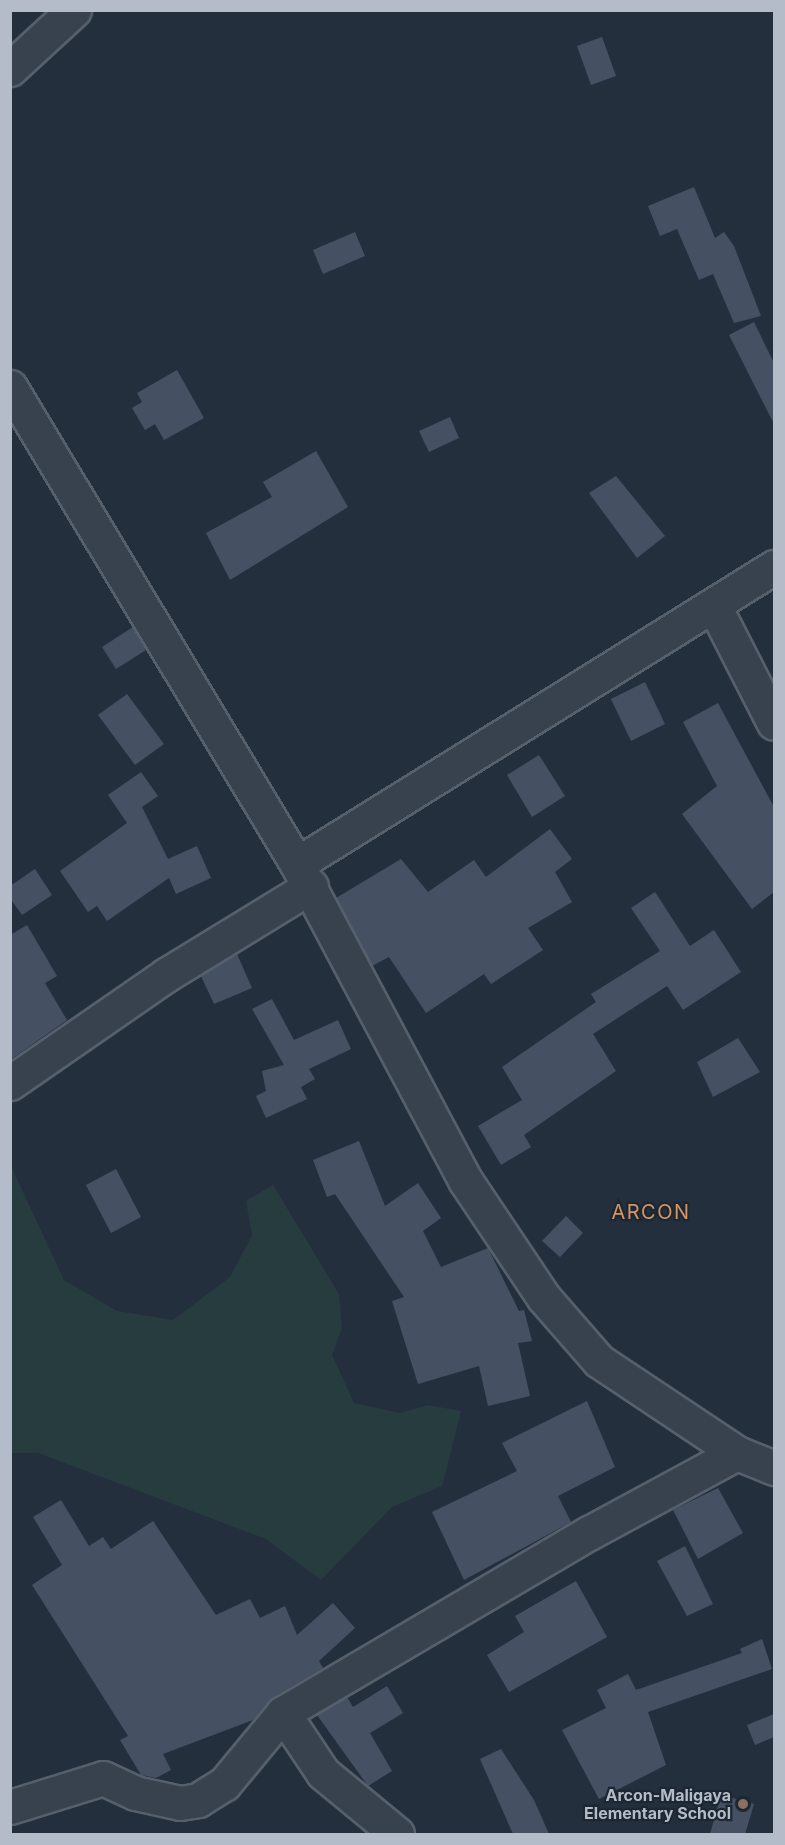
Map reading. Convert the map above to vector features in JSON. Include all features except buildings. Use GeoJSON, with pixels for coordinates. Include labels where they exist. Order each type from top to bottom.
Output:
{"type":"FeatureCollection","features":[{"type":"Feature","properties":{"kind":"street"},"geometry":{"type":"LineString","coordinates":[[10,69],[74,10]]}},
{"type":"Feature","properties":{"kind":"street"},"geometry":{"type":"LineString","coordinates":[[10,387],[304,875],[465,1180],[544,1298],[599,1361],[737,1453],[774,1468]]}},
{"type":"Feature","properties":{"kind":"street"},"geometry":{"type":"LineString","coordinates":[[10,1083],[166,975],[304,875],[774,567]]}},
{"type":"Feature","properties":{"kind":"street"},"geometry":{"type":"LineString","coordinates":[[714,606],[774,723]]}},
{"type":"Feature","properties":{"kind":"street"},"geometry":{"type":"LineString","coordinates":[[10,1807],[103,1778],[135,1793],[180,1803],[198,1800],[224,1784],[284,1713],[589,1533],[737,1453]]}},
{"type":"Feature","properties":{"kind":"street"},"geometry":{"type":"LineString","coordinates":[[284,1713],[323,1773],[397,1834]]}},
{"type":"Feature","properties":{"kind":"green space"},"geometry":{"type":"Polygon","coordinates":[[[11,1166],[64,1280],[117,1311],[173,1320],[230,1277],[252,1235],[246,1201],[273,1185],[339,1294],[342,1328],[332,1355],[354,1403],[400,1413],[428,1405],[461,1411],[442,1486],[392,1507],[321,1580],[266,1539],[38,1453],[11,1453],[11,1166]]]}},
{"type":"Feature","properties":{"kind":"place","name":"Arcon-Maligaya Elementary School"},"geometry":{"type":"Point","coordinates":[743,1804]}},
{"type":"Feature","properties":{"kind":"district","name":"ARCON"},"geometry":{"type":"Point","coordinates":[651,1212]}}]}
